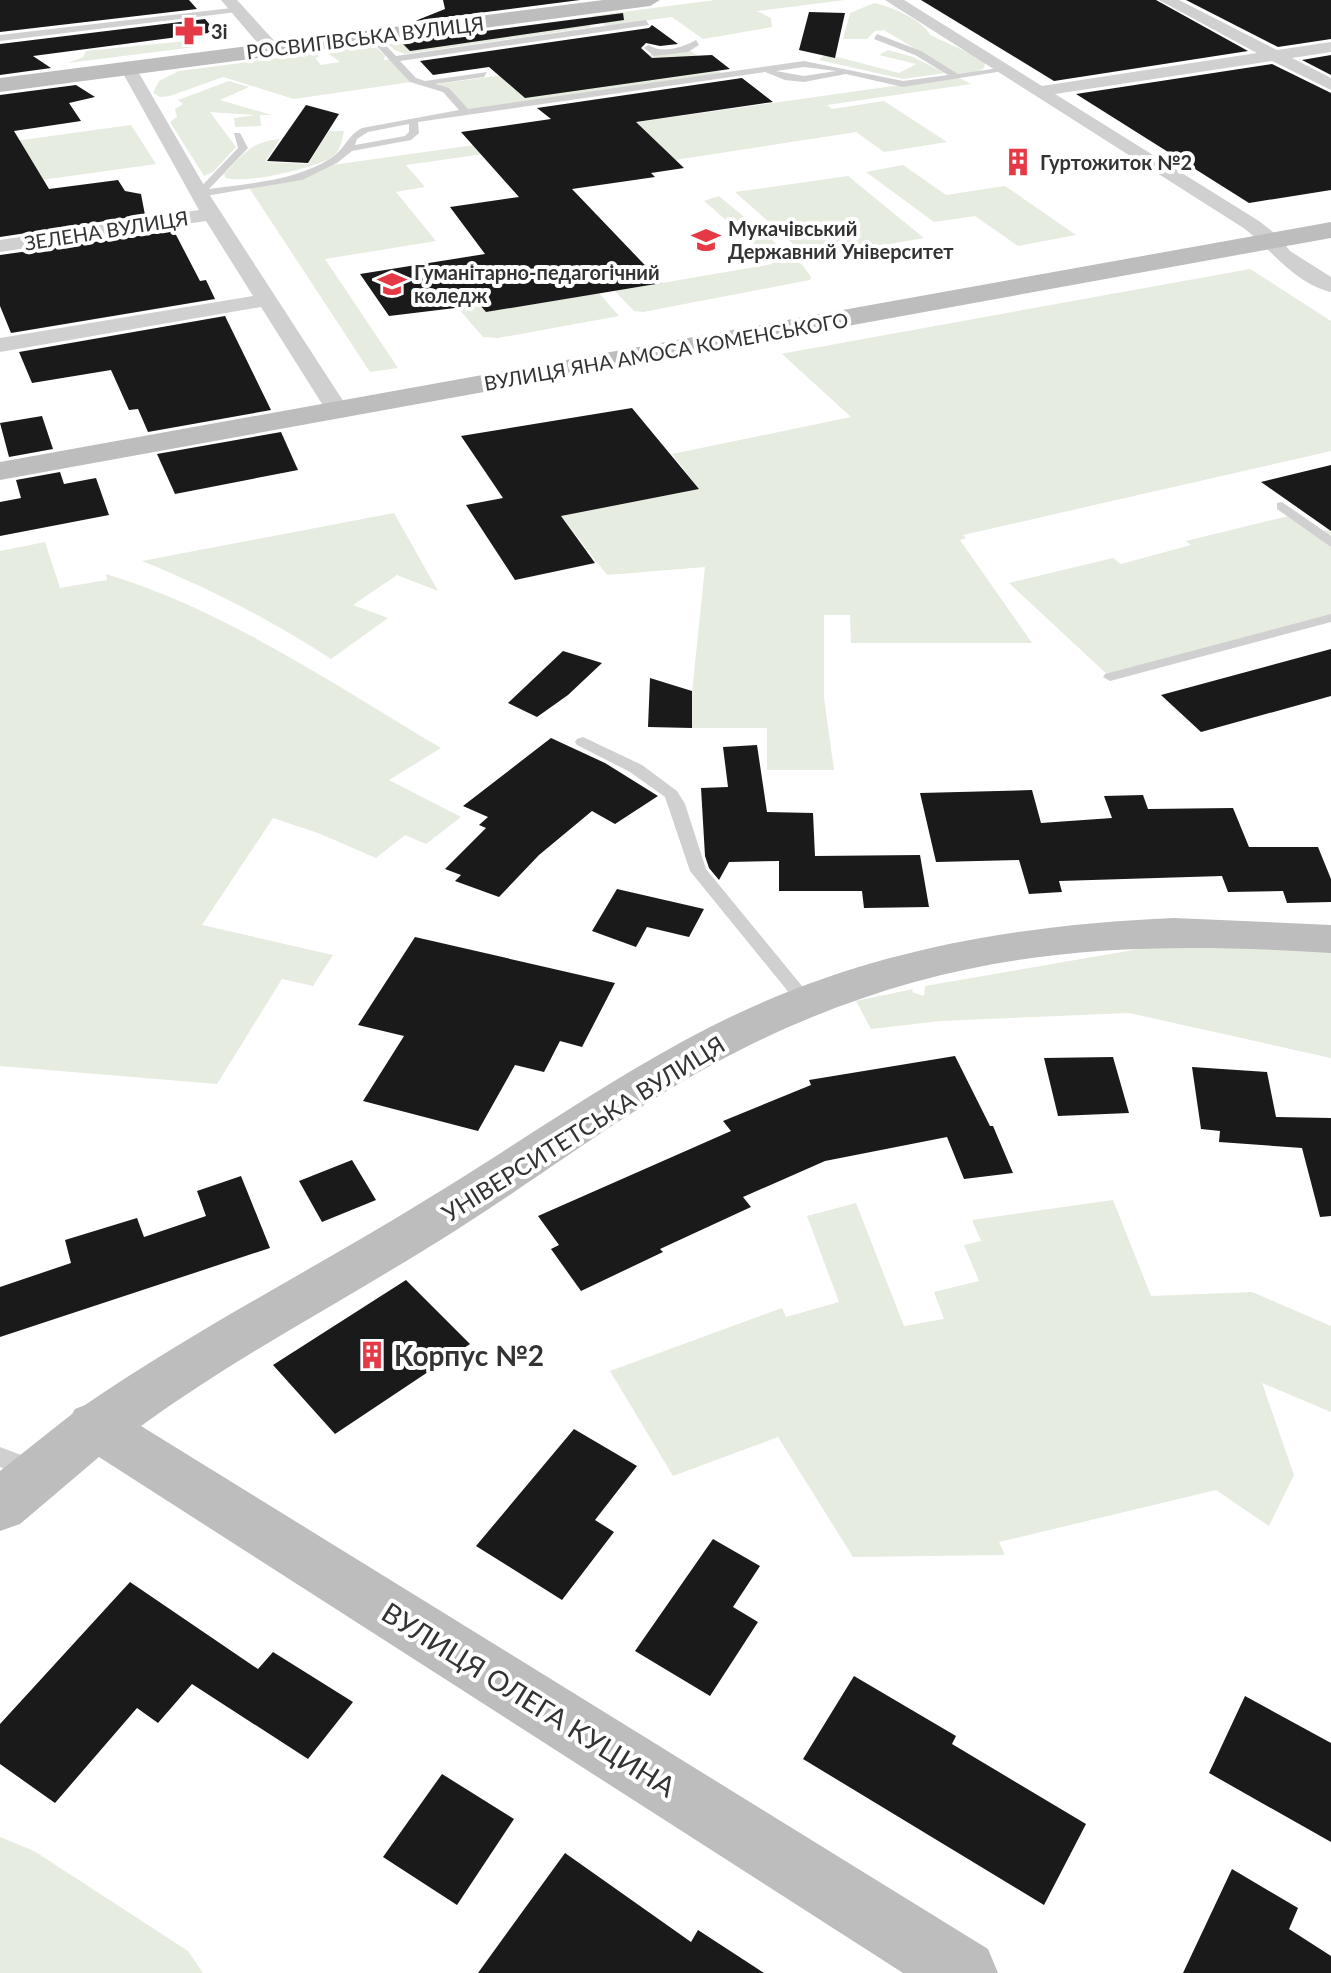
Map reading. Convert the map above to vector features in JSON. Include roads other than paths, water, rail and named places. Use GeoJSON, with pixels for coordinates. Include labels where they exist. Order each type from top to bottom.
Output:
{"type":"FeatureCollection","features":[{"type":"Feature","properties":{"kind":"street","name":"РОСВИГІВСЬКА ВУЛИЦЯ"},"geometry":{"type":"LineString","coordinates":[[0,85],[650,0]]}},
{"type":"Feature","properties":{"kind":"street"},"geometry":{"type":"LineString","coordinates":[[893,0],[1271,240],[1283,255],[1331,286]]}},
{"type":"Feature","properties":{"kind":"street"},"geometry":{"type":"LineString","coordinates":[[1167,0],[1331,85]]}},
{"type":"Feature","properties":{"kind":"street"},"geometry":{"type":"LineString","coordinates":[[233,4],[272,49]]}},
{"type":"Feature","properties":{"kind":"street"},"geometry":{"type":"LineString","coordinates":[[1040,91],[1331,47]]}},
{"type":"Feature","properties":{"kind":"street","name":"РОСВИГІВСЬКА ВУЛИЦЯ"},"geometry":{"type":"LineString","coordinates":[[0,102],[95,81],[128,68]]}},
{"type":"Feature","properties":{"kind":"street"},"geometry":{"type":"LineString","coordinates":[[128,68],[199,194],[337,410]]}},
{"type":"Feature","properties":{"kind":"street","name":"ЗЕЛЕНА ВУЛИЦЯ"},"geometry":{"type":"LineString","coordinates":[[0,246],[212,214]]}},
{"type":"Feature","properties":{"kind":"street","name":"ВУЛИЦЯ ЯНА АМОСА КОМЕНСЬКОГО"},"geometry":{"type":"LineString","coordinates":[[0,471],[1331,230]]}},
{"type":"Feature","properties":{"kind":"street"},"geometry":{"type":"LineString","coordinates":[[0,345],[265,300]]}},
{"type":"Feature","properties":{"kind":"street","name":"УНІВЕРСИТЕТСЬКА ВУЛИЦЯ"},"geometry":{"type":"LineString","coordinates":[[12,1478],[94,1425],[457,1206],[624,1097],[726,1038],[805,1001],[859,979],[928,961],[1000,945],[1062,937],[1158,931],[1331,939]]}},
{"type":"Feature","properties":{"kind":"street","name":"ВУЛИЦЯ ОЛЕГА КУЦИНА"},"geometry":{"type":"LineString","coordinates":[[94,1425],[964,1973]]}},
{"type":"Feature","properties":{"kind":"lane"},"geometry":{"type":"LineString","coordinates":[[0,38],[233,4]]}},
{"type":"Feature","properties":{"kind":"lane"},"geometry":{"type":"LineString","coordinates":[[394,59],[646,23]]}},
{"type":"Feature","properties":{"kind":"lane"},"geometry":{"type":"LineString","coordinates":[[372,36],[413,80],[446,90],[466,112]]}},
{"type":"Feature","properties":{"kind":"lane"},"geometry":{"type":"LineString","coordinates":[[877,37],[918,53],[957,77]]}},
{"type":"Feature","properties":{"kind":"lane"},"geometry":{"type":"LineString","coordinates":[[648,48],[654,53],[688,49],[696,43]]}},
{"type":"Feature","properties":{"kind":"lane"},"geometry":{"type":"LineString","coordinates":[[349,149],[353,137],[365,130],[413,120],[804,64],[903,84],[1006,70]]}},
{"type":"Feature","properties":{"kind":"lane"},"geometry":{"type":"LineString","coordinates":[[765,69],[780,77],[797,80],[847,71]]}},
{"type":"Feature","properties":{"kind":"lane"},"geometry":{"type":"LineString","coordinates":[[422,83],[484,74]]}},
{"type":"Feature","properties":{"kind":"lane"},"geometry":{"type":"LineString","coordinates":[[199,194],[298,178],[325,166],[349,149],[380,146],[408,138],[414,133],[413,120]]}},
{"type":"Feature","properties":{"kind":"lane"},"geometry":{"type":"LineString","coordinates":[[199,194],[243,148],[237,135]]}},
{"type":"Feature","properties":{"kind":"lane"},"geometry":{"type":"LineString","coordinates":[[1282,506],[1331,543]]}},
{"type":"Feature","properties":{"kind":"lane"},"geometry":{"type":"LineString","coordinates":[[1110,677],[1331,618]]}},
{"type":"Feature","properties":{"kind":"lane"},"geometry":{"type":"LineString","coordinates":[[583,742],[666,787],[677,801],[688,851],[698,871],[805,1001]]}},
{"type":"Feature","properties":{"kind":"place","name":"3і"},"geometry":{"type":"Point","coordinates":[189,31]}},
{"type":"Feature","properties":{"kind":"place","name":"Гуртожиток №2"},"geometry":{"type":"Point","coordinates":[1018,162]}},
{"type":"Feature","properties":{"kind":"place","name":"Мукачівський Державний Університет"},"geometry":{"type":"Point","coordinates":[706,240]}},
{"type":"Feature","properties":{"kind":"place","name":"Гуманітарно-педагогічний коледж"},"geometry":{"type":"Point","coordinates":[392,284]}},
{"type":"Feature","properties":{"kind":"place","name":"Корпус №2"},"geometry":{"type":"Point","coordinates":[372,1355]}}]}
